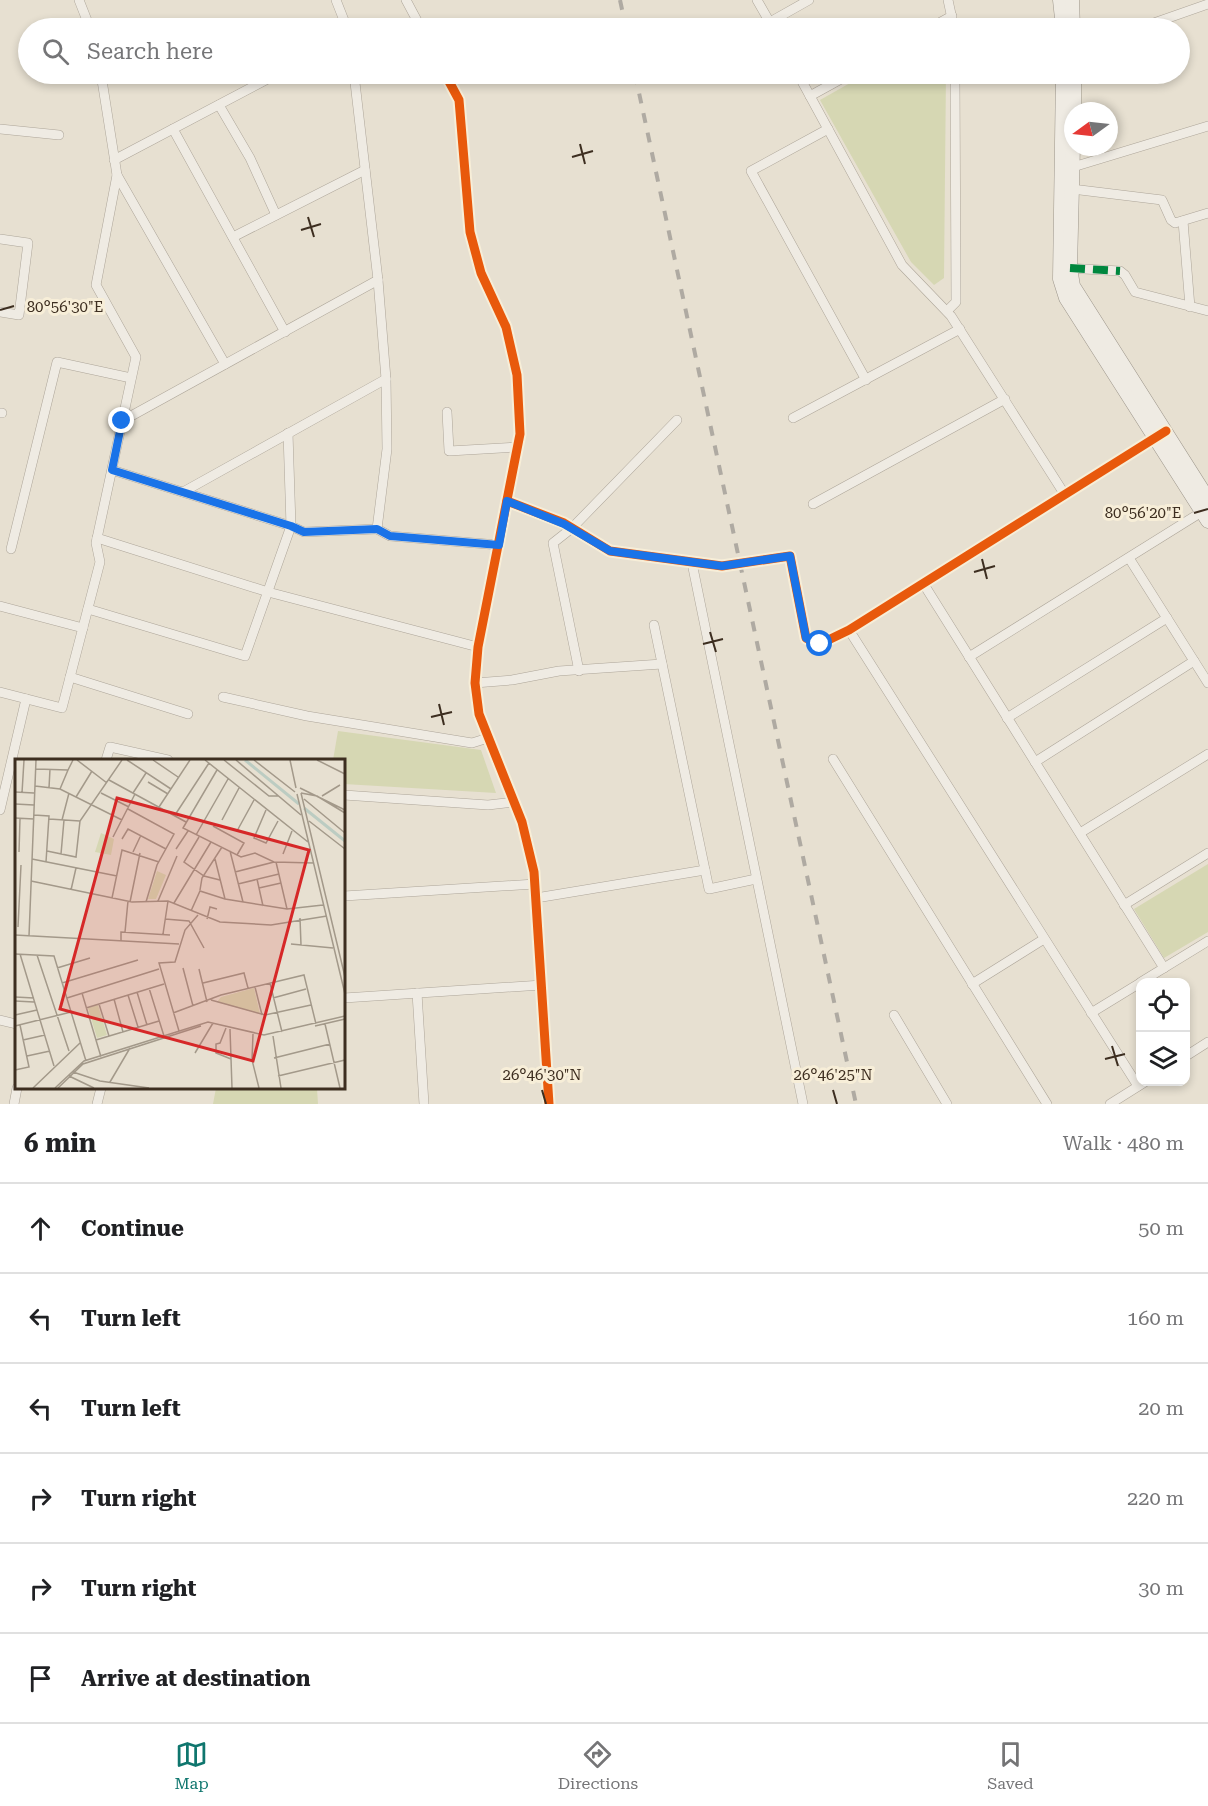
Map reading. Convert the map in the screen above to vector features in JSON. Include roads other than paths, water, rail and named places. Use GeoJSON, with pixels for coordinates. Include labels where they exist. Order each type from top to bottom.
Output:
{"type":"FeatureCollection","features":[{"type":"Feature","properties":{"kind":"street"},"geometry":{"type":"LineString","coordinates":[[79,0],[86,18]]}},
{"type":"Feature","properties":{"kind":"street"},"geometry":{"type":"LineString","coordinates":[[336,0],[343,18]]}},
{"type":"Feature","properties":{"kind":"street"},"geometry":{"type":"LineString","coordinates":[[406,0],[416,18]]}},
{"type":"Feature","properties":{"kind":"street"},"geometry":{"type":"LineString","coordinates":[[758,0],[767,18]]}},
{"type":"Feature","properties":{"kind":"street"},"geometry":{"type":"LineString","coordinates":[[782,18],[809,0]]}},
{"type":"Feature","properties":{"kind":"street"},"geometry":{"type":"LineString","coordinates":[[948,0],[952,16],[948,18]]}},
{"type":"Feature","properties":{"kind":"street"},"geometry":{"type":"LineString","coordinates":[[1060,0],[1062,18]]}},
{"type":"Feature","properties":{"kind":"street"},"geometry":{"type":"LineString","coordinates":[[1072,0],[1073,18]]}},
{"type":"Feature","properties":{"kind":"street"},"geometry":{"type":"LineString","coordinates":[[1168,18],[1208,4]]}},
{"type":"Feature","properties":{"kind":"street"},"geometry":{"type":"LineString","coordinates":[[103,84],[117,175],[225,364]]}},
{"type":"Feature","properties":{"kind":"street"},"geometry":{"type":"LineString","coordinates":[[114,160],[258,84]]}},
{"type":"Feature","properties":{"kind":"street"},"geometry":{"type":"LineString","coordinates":[[355,84],[378,280],[386,379],[387,449],[377,529]]}},
{"type":"Feature","properties":{"kind":"street"},"geometry":{"type":"LineString","coordinates":[[450,84],[459,100],[470,232],[481,273],[506,327],[517,375],[520,434],[478,647],[475,683],[479,714],[522,822],[534,872],[549,1104]]}},
{"type":"Feature","properties":{"kind":"street"},"geometry":{"type":"LineString","coordinates":[[803,84],[902,265],[960,329],[1065,495]]}},
{"type":"Feature","properties":{"kind":"street"},"geometry":{"type":"LineString","coordinates":[[810,96],[832,84]]}},
{"type":"Feature","properties":{"kind":"street"},"geometry":{"type":"LineString","coordinates":[[946,311],[956,302],[955,84]]}},
{"type":"Feature","properties":{"kind":"street"},"geometry":{"type":"LineString","coordinates":[[1063,84],[1065,269]]}},
{"type":"Feature","properties":{"kind":"street"},"geometry":{"type":"LineString","coordinates":[[1074,84],[1074,102]]}},
{"type":"Feature","properties":{"kind":"street"},"geometry":{"type":"LineString","coordinates":[[219,105],[250,158],[276,215]]}},
{"type":"Feature","properties":{"kind":"street"},"geometry":{"type":"LineString","coordinates":[[1073,167],[1208,126]]}},
{"type":"Feature","properties":{"kind":"street"},"geometry":{"type":"LineString","coordinates":[[0,129],[59,135]]}},
{"type":"Feature","properties":{"kind":"street"},"geometry":{"type":"LineString","coordinates":[[173,129],[285,332]]}},
{"type":"Feature","properties":{"kind":"street"},"geometry":{"type":"LineString","coordinates":[[828,129],[751,171],[866,380]]}},
{"type":"Feature","properties":{"kind":"street"},"geometry":{"type":"LineString","coordinates":[[1073,156],[1065,269],[1060,279],[1066,298],[1208,499]]}},
{"type":"Feature","properties":{"kind":"street"},"geometry":{"type":"LineString","coordinates":[[233,237],[365,170]]}},
{"type":"Feature","properties":{"kind":"street"},"geometry":{"type":"LineString","coordinates":[[0,692],[62,708],[100,562],[96,543],[136,357],[96,285],[117,175]]}},
{"type":"Feature","properties":{"kind":"street"},"geometry":{"type":"LineString","coordinates":[[1072,189],[1162,200],[1172,222],[1183,222],[1208,213]]}},
{"type":"Feature","properties":{"kind":"street"},"geometry":{"type":"LineString","coordinates":[[1183,222],[1190,307]]}},
{"type":"Feature","properties":{"kind":"street"},"geometry":{"type":"LineString","coordinates":[[0,239],[28,243],[19,315],[0,312]]}},
{"type":"Feature","properties":{"kind":"street"},"geometry":{"type":"LineString","coordinates":[[1065,269],[1120,271],[1125,275],[1134,292],[1208,312]]}},
{"type":"Feature","properties":{"kind":"street"},"geometry":{"type":"LineString","coordinates":[[122,421],[378,280]]}},
{"type":"Feature","properties":{"kind":"street"},"geometry":{"type":"LineString","coordinates":[[793,418],[960,329]]}},
{"type":"Feature","properties":{"kind":"street"},"geometry":{"type":"LineString","coordinates":[[11,549],[57,362],[131,378]]}},
{"type":"Feature","properties":{"kind":"street"},"geometry":{"type":"LineString","coordinates":[[183,492],[386,379]]}},
{"type":"Feature","properties":{"kind":"street"},"geometry":{"type":"LineString","coordinates":[[813,504],[1005,399]]}},
{"type":"Feature","properties":{"kind":"street"},"geometry":{"type":"LineString","coordinates":[[447,412],[449,451],[518,447]]}},
{"type":"Feature","properties":{"kind":"street"},"geometry":{"type":"LineString","coordinates":[[579,671],[554,543],[572,528],[677,420]]}},
{"type":"Feature","properties":{"kind":"street"},"geometry":{"type":"LineString","coordinates":[[88,609],[245,656],[291,526],[288,433]]}},
{"type":"Feature","properties":{"kind":"street"},"geometry":{"type":"LineString","coordinates":[[507,501],[572,528],[610,551],[722,566],[790,556],[806,638],[820,644],[849,630],[1161,435]]}},
{"type":"Feature","properties":{"kind":"street"},"geometry":{"type":"LineString","coordinates":[[969,657],[1129,558],[1206,514],[1161,435]]}},
{"type":"Feature","properties":{"kind":"street"},"geometry":{"type":"LineString","coordinates":[[112,470],[304,532],[377,529],[390,536],[499,545]]}},
{"type":"Feature","properties":{"kind":"street"},"geometry":{"type":"LineString","coordinates":[[97,538],[267,592],[478,647]]}},
{"type":"Feature","properties":{"kind":"street"},"geometry":{"type":"LineString","coordinates":[[1129,558],[1208,683]]}},
{"type":"Feature","properties":{"kind":"street"},"geometry":{"type":"LineString","coordinates":[[692,563],[803,1104]]}},
{"type":"Feature","properties":{"kind":"street"},"geometry":{"type":"LineString","coordinates":[[923,584],[1164,968]]}},
{"type":"Feature","properties":{"kind":"street"},"geometry":{"type":"LineString","coordinates":[[0,606],[83,628]]}},
{"type":"Feature","properties":{"kind":"street"},"geometry":{"type":"LineString","coordinates":[[1007,718],[1167,618]]}},
{"type":"Feature","properties":{"kind":"street"},"geometry":{"type":"LineString","coordinates":[[654,625],[709,889],[756,879]]}},
{"type":"Feature","properties":{"kind":"street"},"geometry":{"type":"LineString","coordinates":[[849,630],[1091,1013],[1136,1076]]}},
{"type":"Feature","properties":{"kind":"street"},"geometry":{"type":"LineString","coordinates":[[1035,762],[1194,661]]}},
{"type":"Feature","properties":{"kind":"street"},"geometry":{"type":"LineString","coordinates":[[475,683],[512,680],[559,671],[662,664]]}},
{"type":"Feature","properties":{"kind":"street"},"geometry":{"type":"LineString","coordinates":[[70,677],[188,714]]}},
{"type":"Feature","properties":{"kind":"street"},"geometry":{"type":"LineString","coordinates":[[223,697],[307,716],[472,743],[489,738]]}},
{"type":"Feature","properties":{"kind":"street"},"geometry":{"type":"LineString","coordinates":[[0,810],[5,768],[26,699]]}},
{"type":"Feature","properties":{"kind":"street"},"geometry":{"type":"LineString","coordinates":[[106,759],[110,747],[164,759]]}},
{"type":"Feature","properties":{"kind":"street"},"geometry":{"type":"LineString","coordinates":[[1080,833],[1208,754]]}},
{"type":"Feature","properties":{"kind":"street"},"geometry":{"type":"LineString","coordinates":[[833,759],[1047,1104]]}},
{"type":"Feature","properties":{"kind":"street"},"geometry":{"type":"LineString","coordinates":[[345,795],[488,805],[513,802]]}},
{"type":"Feature","properties":{"kind":"street"},"geometry":{"type":"LineString","coordinates":[[1124,905],[1208,853]]}},
{"type":"Feature","properties":{"kind":"street"},"geometry":{"type":"LineString","coordinates":[[536,898],[705,870]]}},
{"type":"Feature","properties":{"kind":"street"},"geometry":{"type":"LineString","coordinates":[[345,896],[535,884]]}},
{"type":"Feature","properties":{"kind":"street"},"geometry":{"type":"LineString","coordinates":[[972,984],[1044,939]]}},
{"type":"Feature","properties":{"kind":"street"},"geometry":{"type":"LineString","coordinates":[[1149,978],[1208,941]]}},
{"type":"Feature","properties":{"kind":"street"},"geometry":{"type":"LineString","coordinates":[[345,998],[542,986]]}},
{"type":"Feature","properties":{"kind":"street"},"geometry":{"type":"LineString","coordinates":[[1091,1013],[1136,986]]}},
{"type":"Feature","properties":{"kind":"street"},"geometry":{"type":"LineString","coordinates":[[417,993],[424,1104]]}},
{"type":"Feature","properties":{"kind":"street"},"geometry":{"type":"LineString","coordinates":[[894,1016],[947,1104]]}},
{"type":"Feature","properties":{"kind":"street"},"geometry":{"type":"LineString","coordinates":[[0,1020],[15,1024]]}},
{"type":"Feature","properties":{"kind":"street"},"geometry":{"type":"LineString","coordinates":[[1190,1053],[1207,1044]]}},
{"type":"Feature","properties":{"kind":"street"},"geometry":{"type":"LineString","coordinates":[[1110,1104],[1139,1086]]}},
{"type":"Feature","properties":{"kind":"street"},"geometry":{"type":"LineString","coordinates":[[14,1104],[17,1089]]}},
{"type":"Feature","properties":{"kind":"street"},"geometry":{"type":"LineString","coordinates":[[97,1104],[101,1089]]}},
{"type":"Feature","properties":{"kind":"railway"},"geometry":{"type":"LineString","coordinates":[[620,0],[624,18]]}},
{"type":"Feature","properties":{"kind":"railway"},"geometry":{"type":"LineString","coordinates":[[637,84],[856,1104]]}}]}
